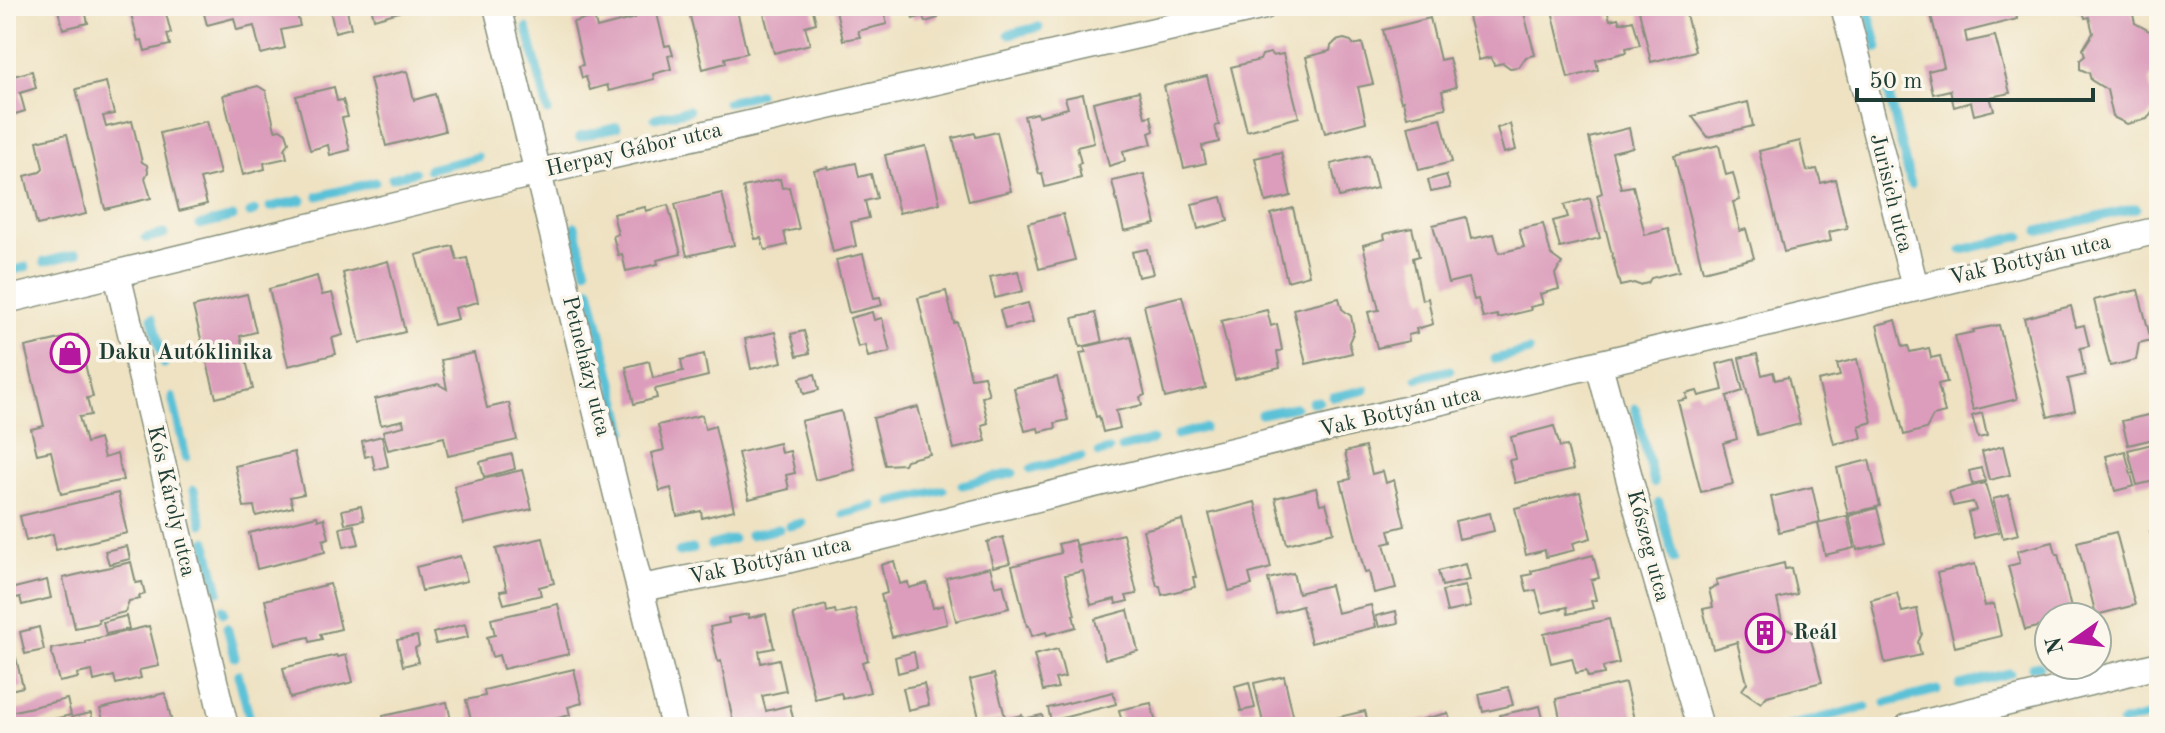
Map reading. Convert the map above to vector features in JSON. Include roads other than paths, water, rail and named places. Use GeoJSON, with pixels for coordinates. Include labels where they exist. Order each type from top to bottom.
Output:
{"type":"FeatureCollection","features":[{"type":"Feature","properties":{"kind":"street","name":"Petneházy utca"},"geometry":{"type":"LineString","coordinates":[[497,6],[674,727]]}},
{"type":"Feature","properties":{"kind":"street","name":"Herpay Gábor utca"},"geometry":{"type":"LineString","coordinates":[[6,300],[538,172],[1264,6]]}},
{"type":"Feature","properties":{"kind":"street","name":"Jurisich utca"},"geometry":{"type":"LineString","coordinates":[[1844,6],[1915,287]]}},
{"type":"Feature","properties":{"kind":"street","name":"Vak Bottyán utca"},"geometry":{"type":"LineString","coordinates":[[641,588],[787,560],[2159,230]]}},
{"type":"Feature","properties":{"kind":"street","name":"Kós Károly utca"},"geometry":{"type":"LineString","coordinates":[[117,274],[225,727]]}},
{"type":"Feature","properties":{"kind":"street","name":"Kőszeg utca"},"geometry":{"type":"LineString","coordinates":[[1599,365],[1700,727]]}},
{"type":"Feature","properties":{"kind":"street"},"geometry":{"type":"LineString","coordinates":[[1908,727],[2159,665]]}},
{"type":"Feature","properties":{"kind":"waterway"},"geometry":{"type":"LineString","coordinates":[[1867,6],[1878,48]]}},
{"type":"Feature","properties":{"kind":"waterway"},"geometry":{"type":"LineString","coordinates":[[1009,34],[1039,27]]}},
{"type":"Feature","properties":{"kind":"waterway"},"geometry":{"type":"LineString","coordinates":[[527,28],[548,111]]}},
{"type":"Feature","properties":{"kind":"waterway"},"geometry":{"type":"LineString","coordinates":[[1887,87],[1911,185]]}},
{"type":"Feature","properties":{"kind":"waterway"},"geometry":{"type":"LineString","coordinates":[[727,102],[758,94]]}},
{"type":"Feature","properties":{"kind":"waterway"},"geometry":{"type":"LineString","coordinates":[[655,118],[689,110]]}},
{"type":"Feature","properties":{"kind":"waterway"},"geometry":{"type":"LineString","coordinates":[[579,137],[617,127]]}},
{"type":"Feature","properties":{"kind":"waterway"},"geometry":{"type":"LineString","coordinates":[[429,169],[478,157]]}},
{"type":"Feature","properties":{"kind":"waterway"},"geometry":{"type":"LineString","coordinates":[[392,178],[414,172]]}},
{"type":"Feature","properties":{"kind":"waterway"},"geometry":{"type":"LineString","coordinates":[[318,196],[375,182]]}},
{"type":"Feature","properties":{"kind":"waterway"},"geometry":{"type":"LineString","coordinates":[[270,207],[302,200]]}},
{"type":"Feature","properties":{"kind":"waterway"},"geometry":{"type":"LineString","coordinates":[[2039,231],[2136,208]]}},
{"type":"Feature","properties":{"kind":"waterway"},"geometry":{"type":"LineString","coordinates":[[250,213],[255,211]]}},
{"type":"Feature","properties":{"kind":"waterway"},"geometry":{"type":"LineString","coordinates":[[200,225],[233,217]]}},
{"type":"Feature","properties":{"kind":"waterway"},"geometry":{"type":"LineString","coordinates":[[575,226],[586,270]]}},
{"type":"Feature","properties":{"kind":"waterway"},"geometry":{"type":"LineString","coordinates":[[146,238],[164,234]]}},
{"type":"Feature","properties":{"kind":"waterway"},"geometry":{"type":"LineString","coordinates":[[1962,250],[2021,236]]}},
{"type":"Feature","properties":{"kind":"waterway"},"geometry":{"type":"LineString","coordinates":[[44,262],[77,254]]}},
{"type":"Feature","properties":{"kind":"waterway"},"geometry":{"type":"LineString","coordinates":[[6,272],[26,267]]}},
{"type":"Feature","properties":{"kind":"waterway"},"geometry":{"type":"LineString","coordinates":[[590,289],[625,431]]}},
{"type":"Feature","properties":{"kind":"waterway"},"geometry":{"type":"LineString","coordinates":[[152,318],[164,364]]}},
{"type":"Feature","properties":{"kind":"waterway"},"geometry":{"type":"LineString","coordinates":[[1495,359],[1529,351]]}},
{"type":"Feature","properties":{"kind":"waterway"},"geometry":{"type":"LineString","coordinates":[[1417,378],[1450,370]]}},
{"type":"Feature","properties":{"kind":"waterway"},"geometry":{"type":"LineString","coordinates":[[1333,397],[1365,390]]}},
{"type":"Feature","properties":{"kind":"waterway"},"geometry":{"type":"LineString","coordinates":[[172,397],[186,457]]}},
{"type":"Feature","properties":{"kind":"waterway"},"geometry":{"type":"LineString","coordinates":[[1312,402],[1319,401]]}},
{"type":"Feature","properties":{"kind":"waterway"},"geometry":{"type":"LineString","coordinates":[[1261,414],[1295,407]]}},
{"type":"Feature","properties":{"kind":"waterway"},"geometry":{"type":"LineString","coordinates":[[1635,408],[1654,483]]}},
{"type":"Feature","properties":{"kind":"waterway"},"geometry":{"type":"LineString","coordinates":[[1177,435],[1204,428]]}},
{"type":"Feature","properties":{"kind":"waterway"},"geometry":{"type":"LineString","coordinates":[[1122,448],[1152,440]]}},
{"type":"Feature","properties":{"kind":"waterway"},"geometry":{"type":"LineString","coordinates":[[1099,453],[1109,450]]}},
{"type":"Feature","properties":{"kind":"waterway"},"geometry":{"type":"LineString","coordinates":[[1031,469],[1082,457]]}},
{"type":"Feature","properties":{"kind":"waterway"},"geometry":{"type":"LineString","coordinates":[[962,485],[1013,473]]}},
{"type":"Feature","properties":{"kind":"waterway"},"geometry":{"type":"LineString","coordinates":[[194,490],[202,524]]}},
{"type":"Feature","properties":{"kind":"waterway"},"geometry":{"type":"LineString","coordinates":[[891,502],[943,490]]}},
{"type":"Feature","properties":{"kind":"waterway"},"geometry":{"type":"LineString","coordinates":[[1659,503],[1674,559]]}},
{"type":"Feature","properties":{"kind":"waterway"},"geometry":{"type":"LineString","coordinates":[[843,514],[873,506]]}},
{"type":"Feature","properties":{"kind":"waterway"},"geometry":{"type":"LineString","coordinates":[[789,526],[802,523]]}},
{"type":"Feature","properties":{"kind":"waterway"},"geometry":{"type":"LineString","coordinates":[[750,535],[779,529]]}},
{"type":"Feature","properties":{"kind":"waterway"},"geometry":{"type":"LineString","coordinates":[[711,545],[733,539]]}},
{"type":"Feature","properties":{"kind":"waterway"},"geometry":{"type":"LineString","coordinates":[[206,541],[219,591]]}},
{"type":"Feature","properties":{"kind":"waterway"},"geometry":{"type":"LineString","coordinates":[[679,552],[693,549]]}},
{"type":"Feature","properties":{"kind":"waterway"},"geometry":{"type":"LineString","coordinates":[[223,609],[224,613]]}},
{"type":"Feature","properties":{"kind":"waterway"},"geometry":{"type":"LineString","coordinates":[[227,627],[235,657]]}},
{"type":"Feature","properties":{"kind":"waterway"},"geometry":{"type":"LineString","coordinates":[[1960,685],[2010,673]]}},
{"type":"Feature","properties":{"kind":"waterway"},"geometry":{"type":"LineString","coordinates":[[238,674],[251,723]]}},
{"type":"Feature","properties":{"kind":"waterway"},"geometry":{"type":"LineString","coordinates":[[1886,703],[1937,690]]}},
{"type":"Feature","properties":{"kind":"waterway"},"geometry":{"type":"LineString","coordinates":[[1784,727],[1866,707]]}},
{"type":"Feature","properties":{"kind":"waterway"},"geometry":{"type":"LineString","coordinates":[[2122,723],[2159,714]]}},
{"type":"Feature","properties":{"kind":"place","name":"Daku Autóklinika"},"geometry":{"type":"Point","coordinates":[70,353]}},
{"type":"Feature","properties":{"kind":"place","name":"Reál"},"geometry":{"type":"Point","coordinates":[1765,633]}}]}
